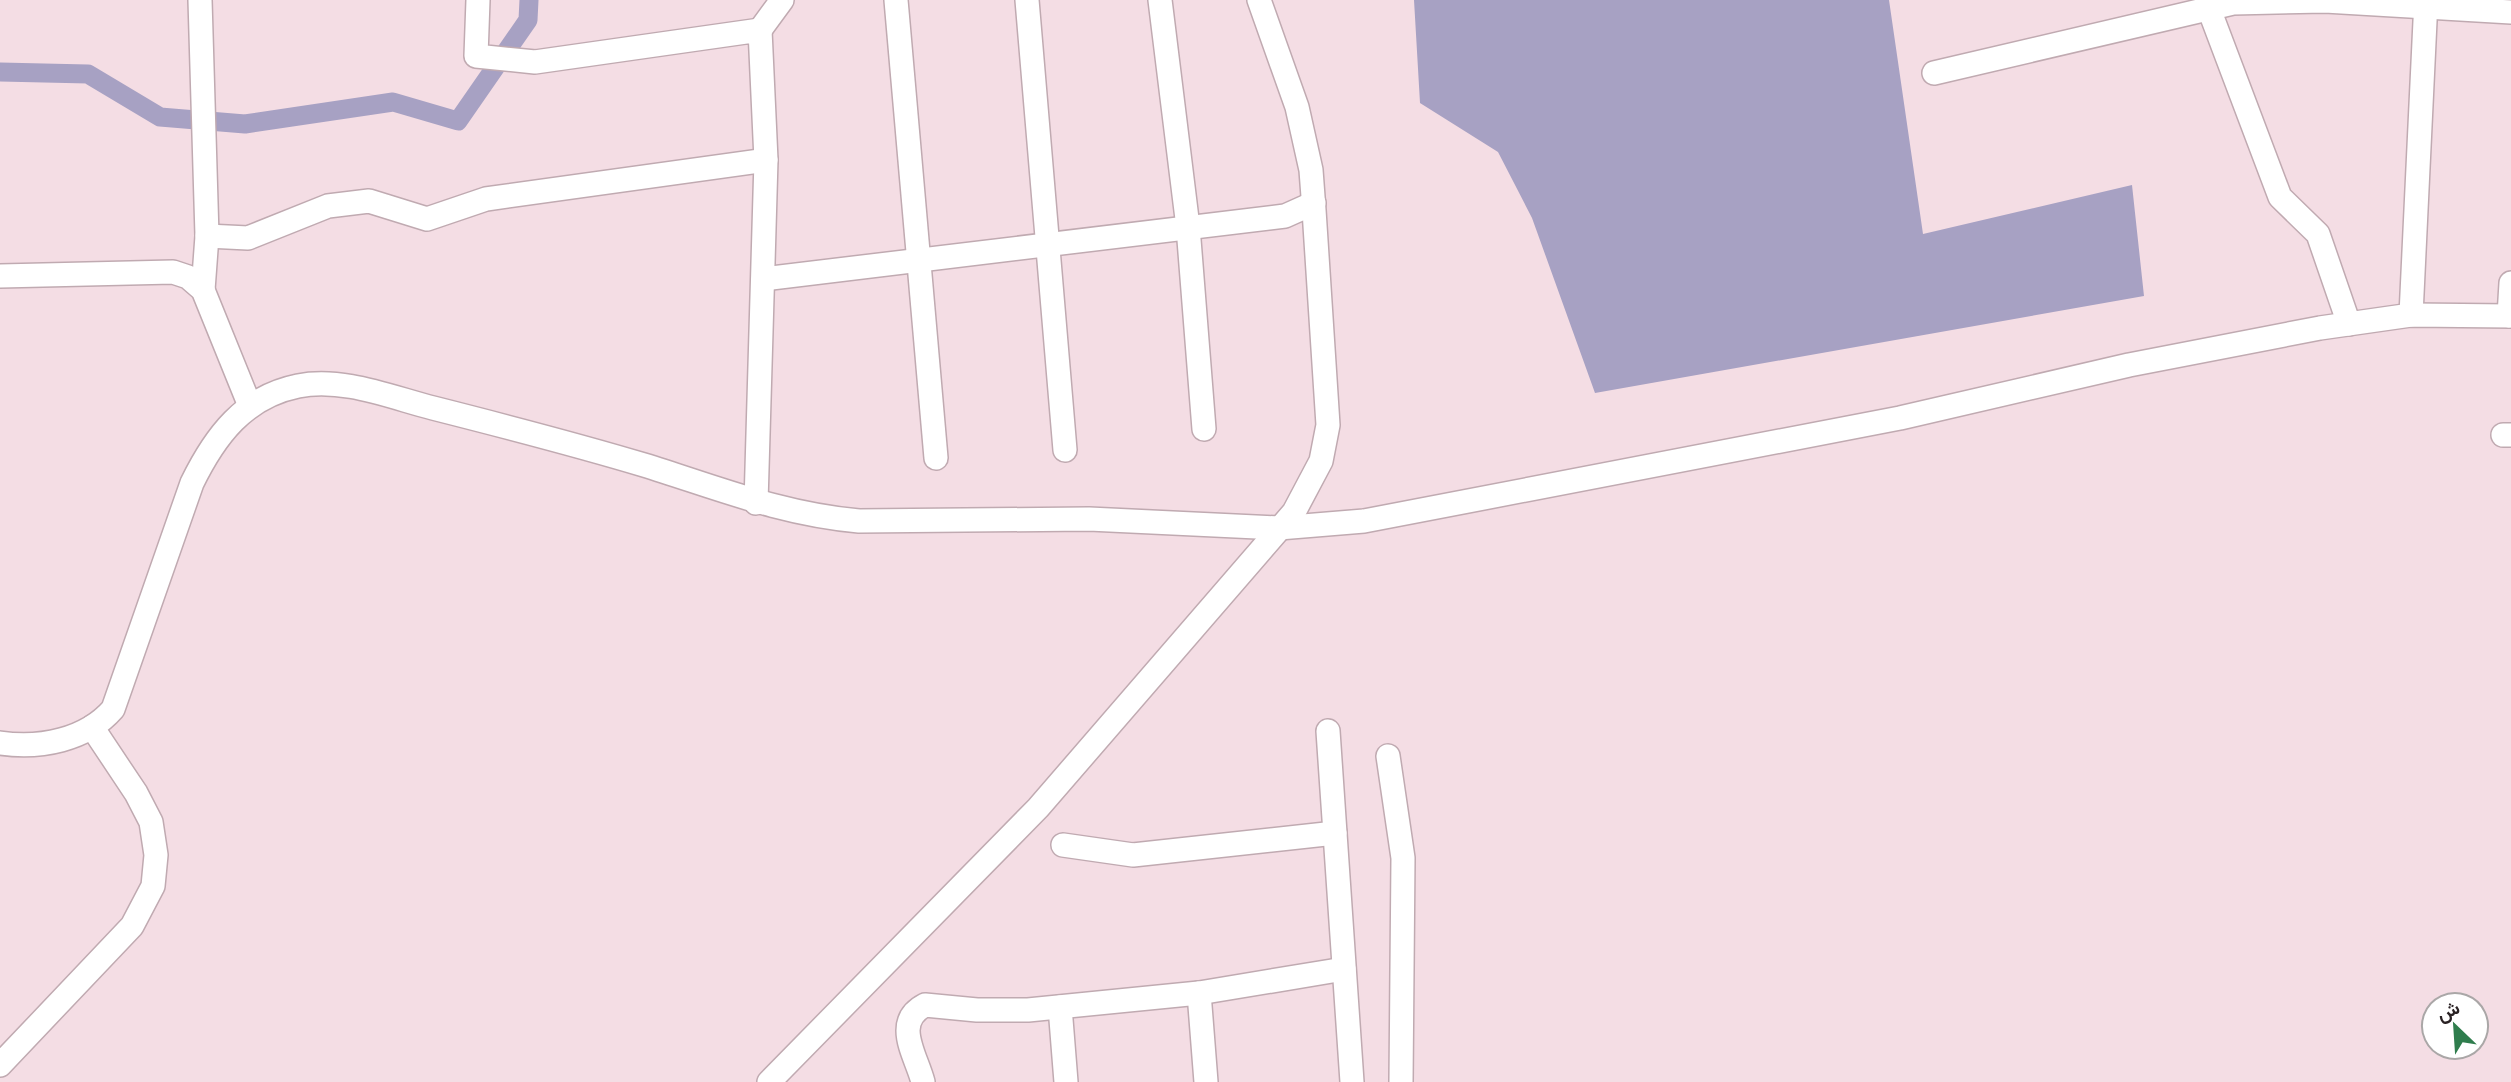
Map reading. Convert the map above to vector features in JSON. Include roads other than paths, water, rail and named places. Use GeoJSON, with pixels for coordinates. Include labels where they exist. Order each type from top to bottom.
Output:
{"type":"FeatureCollection","features":[{"type":"Feature","properties":{"kind":"street"},"geometry":{"type":"LineString","coordinates":[[200,0],[207,236],[202,290]]}},
{"type":"Feature","properties":{"kind":"street"},"geometry":{"type":"LineString","coordinates":[[478,0],[476,55],[535,62],[760,30]]}},
{"type":"Feature","properties":{"kind":"street"},"geometry":{"type":"LineString","coordinates":[[756,503],[766,160],[760,30],[782,0]]}},
{"type":"Feature","properties":{"kind":"street"},"geometry":{"type":"LineString","coordinates":[[896,0],[936,458]]}},
{"type":"Feature","properties":{"kind":"street"},"geometry":{"type":"LineString","coordinates":[[1027,0],[1065,450]]}},
{"type":"Feature","properties":{"kind":"street"},"geometry":{"type":"LineString","coordinates":[[1160,0],[1188,227],[1204,429]]}},
{"type":"Feature","properties":{"kind":"street"},"geometry":{"type":"LineString","coordinates":[[769,1082],[1038,808],[1294,512],[1314,478],[1328,425],[1311,170],[1297,107],[1259,0]]}},
{"type":"Feature","properties":{"kind":"street"},"geometry":{"type":"LineString","coordinates":[[1934,73],[2233,2],[2325,0],[2426,3],[2511,12]]}},
{"type":"Feature","properties":{"kind":"street"},"geometry":{"type":"LineString","coordinates":[[2411,315],[2426,3]]}},
{"type":"Feature","properties":{"kind":"street"},"geometry":{"type":"LineString","coordinates":[[2209,9],[2280,197],[2318,234],[2348,324]]}},
{"type":"Feature","properties":{"kind":"street"},"geometry":{"type":"LineString","coordinates":[[207,236],[248,238],[328,206],[369,201],[427,219],[486,199],[766,160]]}},
{"type":"Feature","properties":{"kind":"street"},"geometry":{"type":"LineString","coordinates":[[763,279],[1285,216],[1314,203]]}},
{"type":"Feature","properties":{"kind":"street"},"geometry":{"type":"LineString","coordinates":[[0,276],[173,272],[188,276],[202,290],[250,406]]}},
{"type":"Feature","properties":{"kind":"street"},"geometry":{"type":"LineString","coordinates":[[0,744],[46,743],[92,726],[106,717],[119,699],[192,482],[206,453],[223,430],[250,406],[299,386],[350,387],[543,435],[756,503],[825,517],[859,521],[1089,519],[1279,528],[1364,521],[1900,418],[2129,365],[2348,324],[2411,315],[2510,316],[2511,284]]}},
{"type":"Feature","properties":{"kind":"street"},"geometry":{"type":"LineString","coordinates":[[0,1065],[132,926],[153,886],[156,855],[151,822],[136,793],[92,726]]}},
{"type":"Feature","properties":{"kind":"street"},"geometry":{"type":"LineString","coordinates":[[1328,731],[1352,1082]]}},
{"type":"Feature","properties":{"kind":"street"},"geometry":{"type":"LineString","coordinates":[[1388,756],[1403,858],[1401,1082]]}},
{"type":"Feature","properties":{"kind":"street"},"geometry":{"type":"LineString","coordinates":[[1063,845],[1133,855],[1335,833]]}},
{"type":"Feature","properties":{"kind":"street"},"geometry":{"type":"LineString","coordinates":[[923,1082],[907,1034],[909,1020],[919,1008],[933,1003],[1003,1011],[1060,1007],[1199,993],[1344,969]]}},
{"type":"Feature","properties":{"kind":"street"},"geometry":{"type":"LineString","coordinates":[[1199,993],[1206,1082]]}},
{"type":"Feature","properties":{"kind":"street"},"geometry":{"type":"LineString","coordinates":[[1060,1007],[1066,1082]]}},
{"type":"Feature","properties":{"kind":"waterway"},"geometry":{"type":"LineString","coordinates":[[0,72],[88,74],[160,117],[245,124],[393,102],[458,121],[528,20],[529,0]]}}]}
